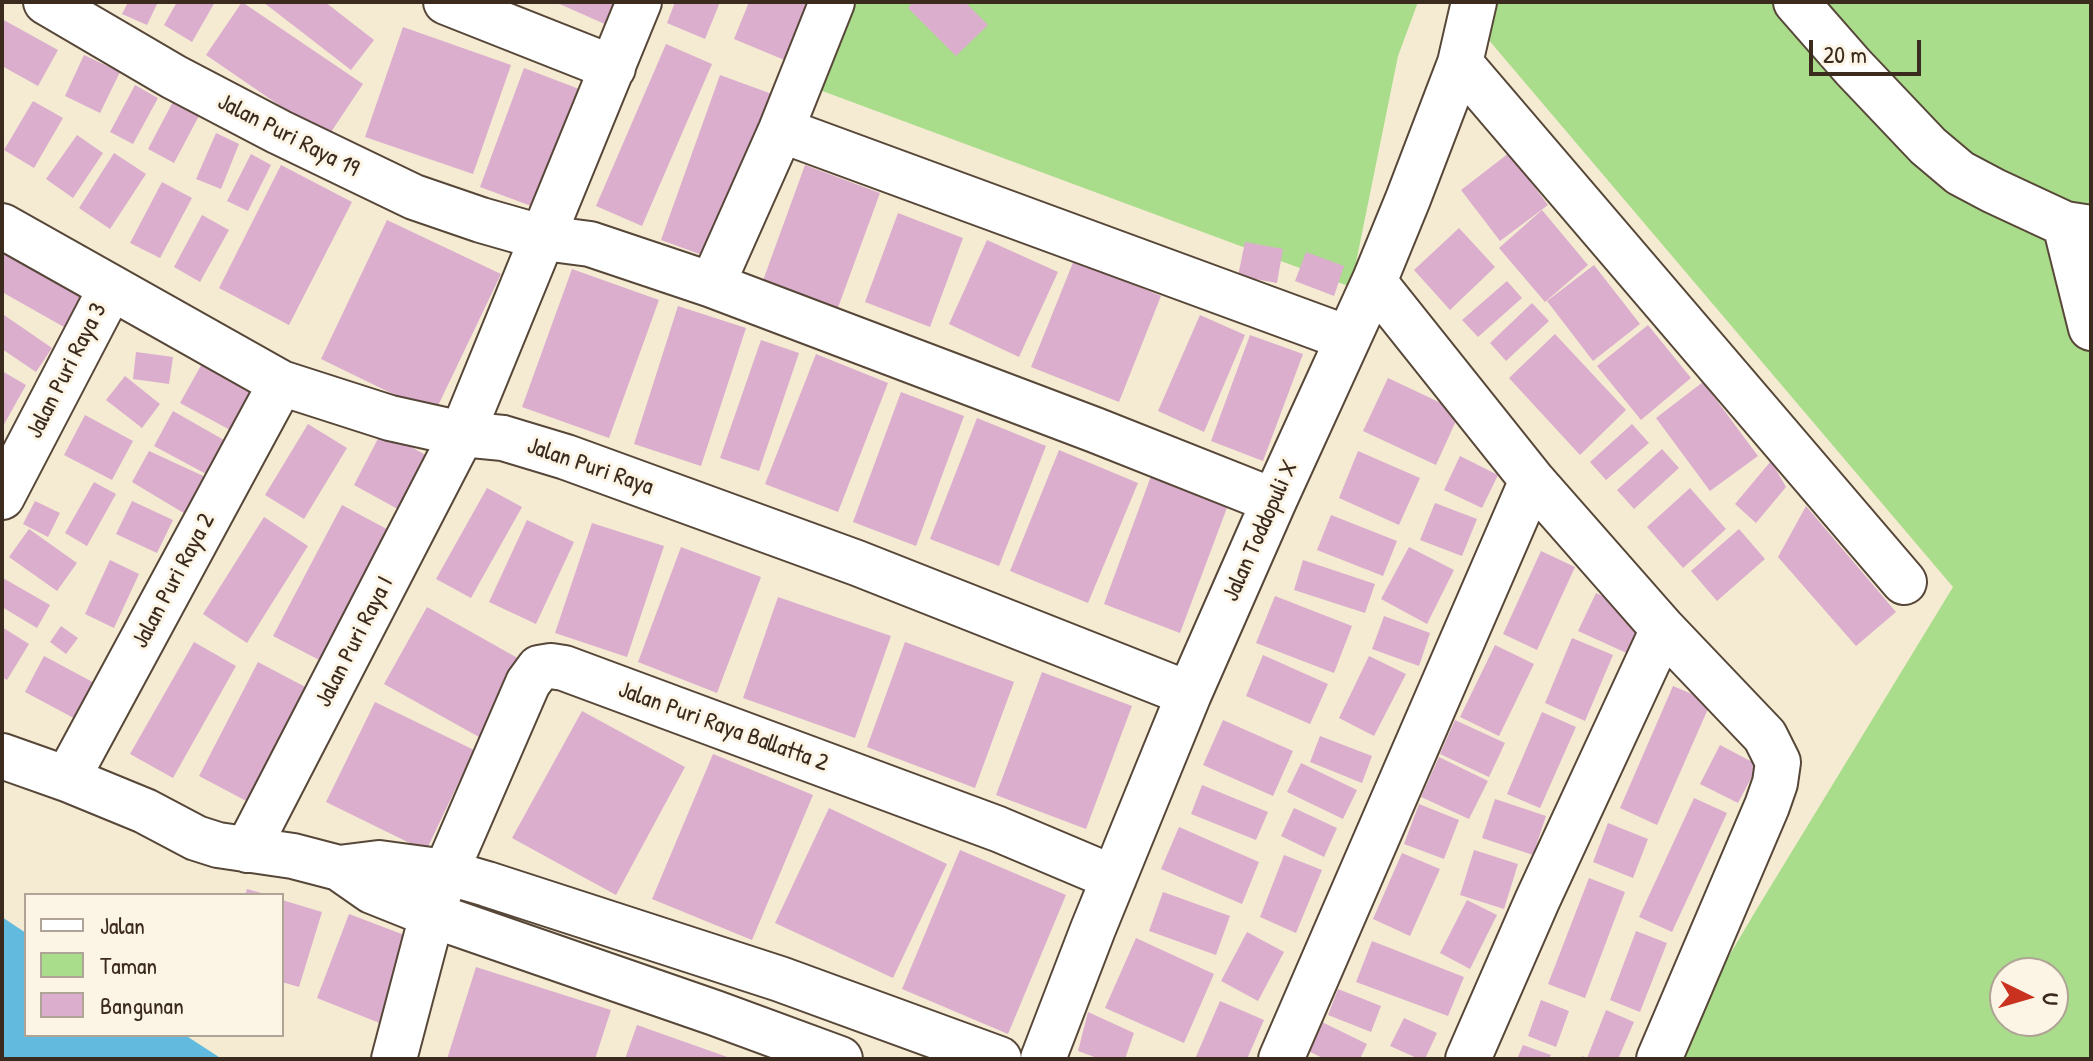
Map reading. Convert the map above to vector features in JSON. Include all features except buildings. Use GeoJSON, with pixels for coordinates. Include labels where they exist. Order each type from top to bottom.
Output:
{"type":"FeatureCollection","features":[{"type":"Feature","properties":{"kind":"street","name":"Jalan Puri Raya 19"},"geometry":{"type":"LineString","coordinates":[[46,2],[174,77],[373,179],[424,201],[544,238],[590,244],[712,285],[1274,501]]}},
{"type":"Feature","properties":{"kind":"street"},"geometry":{"type":"LineString","coordinates":[[446,2],[613,68]]}},
{"type":"Feature","properties":{"kind":"street","name":"Jalan Puri Raya I"},"geometry":{"type":"LineString","coordinates":[[247,850],[462,434],[639,2]]}},
{"type":"Feature","properties":{"kind":"street"},"geometry":{"type":"LineString","coordinates":[[712,285],[781,130],[832,2]]}},
{"type":"Feature","properties":{"kind":"street","name":"Jalan Toddopuli X"},"geometry":{"type":"LineString","coordinates":[[1043,1059],[1189,694],[1374,282],[1408,199],[1460,63],[1474,2]]}},
{"type":"Feature","properties":{"kind":"street"},"geometry":{"type":"LineString","coordinates":[[1796,2],[1863,79],[1928,146],[1960,173],[1994,191],[2078,226],[2091,328]]}},
{"type":"Feature","properties":{"kind":"street"},"geometry":{"type":"LineString","coordinates":[[1460,63],[1904,582]]}},
{"type":"Feature","properties":{"kind":"street"},"geometry":{"type":"LineString","coordinates":[[781,130],[1347,338]]}},
{"type":"Feature","properties":{"kind":"street","name":"Jalan Puri Raya"},"geometry":{"type":"LineString","coordinates":[[2,226],[281,383],[390,418],[462,434],[503,438],[566,457],[857,563],[1189,694]]}},
{"type":"Feature","properties":{"kind":"street"},"geometry":{"type":"LineString","coordinates":[[1374,282],[1532,480],[1663,629],[1765,736],[1778,762],[1767,806],[1659,1059]]}},
{"type":"Feature","properties":{"kind":"street","name":"Jalan Puri Raya 3"},"geometry":{"type":"LineString","coordinates":[[2,497],[111,288]]}},
{"type":"Feature","properties":{"kind":"street","name":"Jalan Puri Raya 2"},"geometry":{"type":"LineString","coordinates":[[67,779],[281,383]]}},
{"type":"Feature","properties":{"kind":"street"},"geometry":{"type":"LineString","coordinates":[[1281,1059],[1532,480]]}},
{"type":"Feature","properties":{"kind":"street"},"geometry":{"type":"LineString","coordinates":[[1468,1059],[1537,901],[1663,629]]}},
{"type":"Feature","properties":{"kind":"street","name":"Jalan Puri Raya Ballatta 2"},"geometry":{"type":"LineString","coordinates":[[446,872],[528,683],[539,668],[551,666],[579,673],[998,829],[1114,878]]}},
{"type":"Feature","properties":{"kind":"street"},"geometry":{"type":"LineString","coordinates":[[2,756],[145,811],[196,838],[339,868],[372,891],[432,915],[840,1059]]}},
{"type":"Feature","properties":{"kind":"street"},"geometry":{"type":"LineString","coordinates":[[339,868],[379,863],[446,872],[780,979],[986,1057]]}},
{"type":"Feature","properties":{"kind":"street"},"geometry":{"type":"LineString","coordinates":[[394,1059],[446,872]]}},
{"type":"Feature","properties":{"kind":"green space"},"geometry":{"type":"Polygon","coordinates":[[[821,2],[1418,2],[1398,56],[1351,287],[790,79],[821,2]]]}},
{"type":"Feature","properties":{"kind":"green space"},"geometry":{"type":"Polygon","coordinates":[[[1490,2],[2091,2],[2091,1059],[1668,1059],[1953,587],[1482,32],[1490,2]]]}},
{"type":"Feature","properties":{"kind":"water"},"geometry":{"type":"Polygon","coordinates":[[[2,917],[24,932],[24,1037],[188,1037],[222,1059],[2,1059],[2,917]]]}}]}
